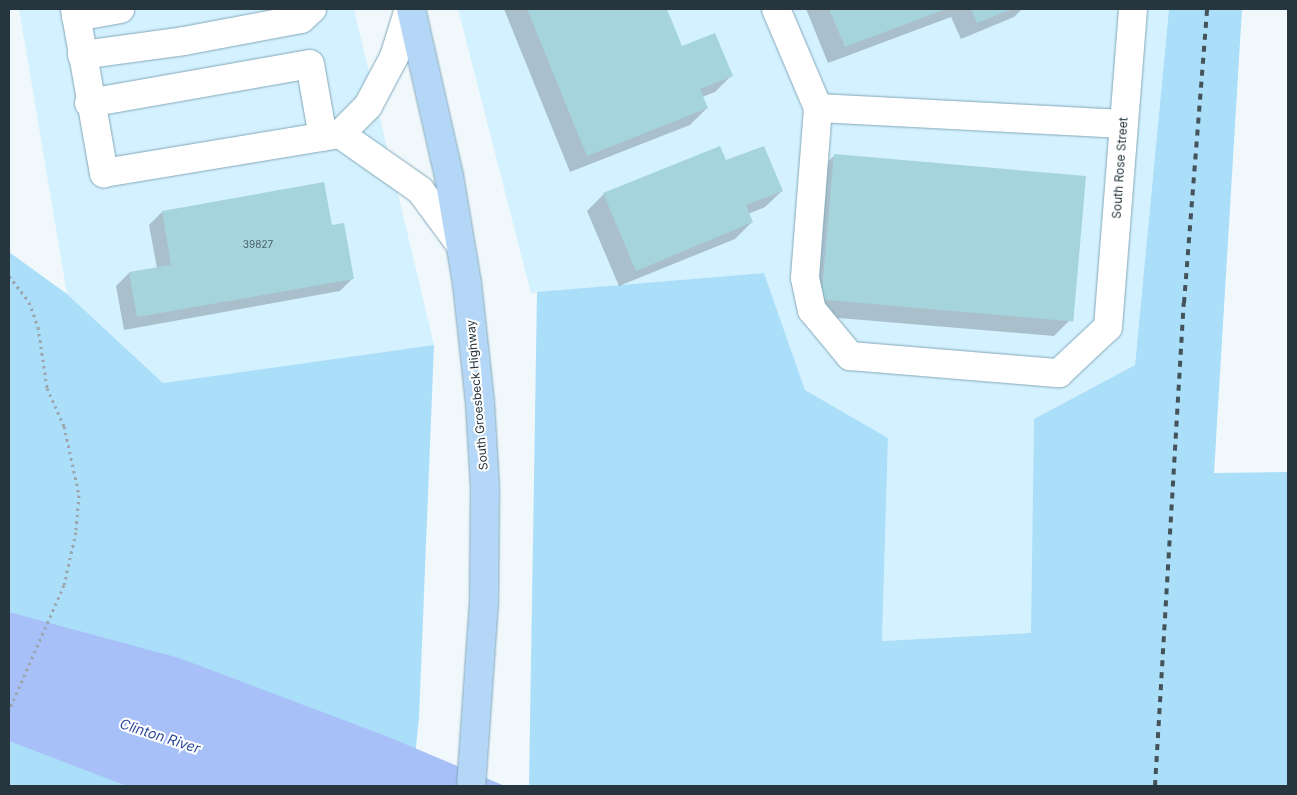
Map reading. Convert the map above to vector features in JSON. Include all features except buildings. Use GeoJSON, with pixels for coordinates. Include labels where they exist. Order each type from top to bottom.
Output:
{"type":"FeatureCollection","features":[{"type":"Feature","properties":{"kind":"main road","name":"South Groesbeck Highway"},"geometry":{"type":"LineString","coordinates":[[410,9],[432,93],[460,244],[480,402],[485,488],[484,602],[476,739],[471,786]]}},
{"type":"Feature","properties":{"kind":"street"},"geometry":{"type":"LineString","coordinates":[[120,9],[75,13],[89,103],[104,173],[331,135],[368,106],[394,57],[410,9]]}},
{"type":"Feature","properties":{"kind":"street"},"geometry":{"type":"LineString","coordinates":[[82,55],[184,41],[301,19],[312,9]]}},
{"type":"Feature","properties":{"kind":"street"},"geometry":{"type":"LineString","coordinates":[[776,9],[818,108],[1124,124]]}},
{"type":"Feature","properties":{"kind":"street","name":"South Rose Street"},"geometry":{"type":"LineString","coordinates":[[818,108],[805,278],[812,310],[850,356],[1059,373],[1108,327],[1133,9]]}},
{"type":"Feature","properties":{"kind":"street"},"geometry":{"type":"LineString","coordinates":[[89,103],[310,64],[331,135],[420,190],[460,244]]}},
{"type":"Feature","properties":{"kind":"path"},"geometry":{"type":"LineString","coordinates":[[9,276],[30,302],[38,327],[47,388],[64,426],[79,495],[76,532],[64,585],[9,710]]}},
{"type":"Feature","properties":{"kind":"shaded area"},"geometry":{"type":"Polygon","coordinates":[[[19,9],[354,9],[434,345],[163,383],[67,294],[19,9]]]}},
{"type":"Feature","properties":{"kind":"shaded area"},"geometry":{"type":"Polygon","coordinates":[[[458,9],[1169,9],[1135,365],[1034,419],[1032,633],[882,641],[888,438],[805,390],[764,273],[531,293],[458,9]]]}},
{"type":"Feature","properties":{"kind":"shaded area"},"geometry":{"type":"Polygon","coordinates":[[[1169,9],[1242,9],[1214,473],[1288,472],[1288,786],[529,786],[537,292],[764,273],[805,390],[888,438],[882,641],[1031,633],[1034,419],[1135,365],[1169,9]]]}},
{"type":"Feature","properties":{"kind":"shaded area"},"geometry":{"type":"Polygon","coordinates":[[[9,252],[67,294],[163,383],[434,345],[419,718],[412,786],[9,786],[9,252]]]}},
{"type":"Feature","properties":{"kind":"water","name":"Clinton River"},"geometry":{"type":"Polygon","coordinates":[[[9,612],[179,658],[386,736],[505,786],[127,786],[9,741],[9,612]]]}},
{"type":"Feature","properties":{"kind":"railway"},"geometry":{"type":"LineString","coordinates":[[1155,786],[1184,303],[1207,9]]}}]}
